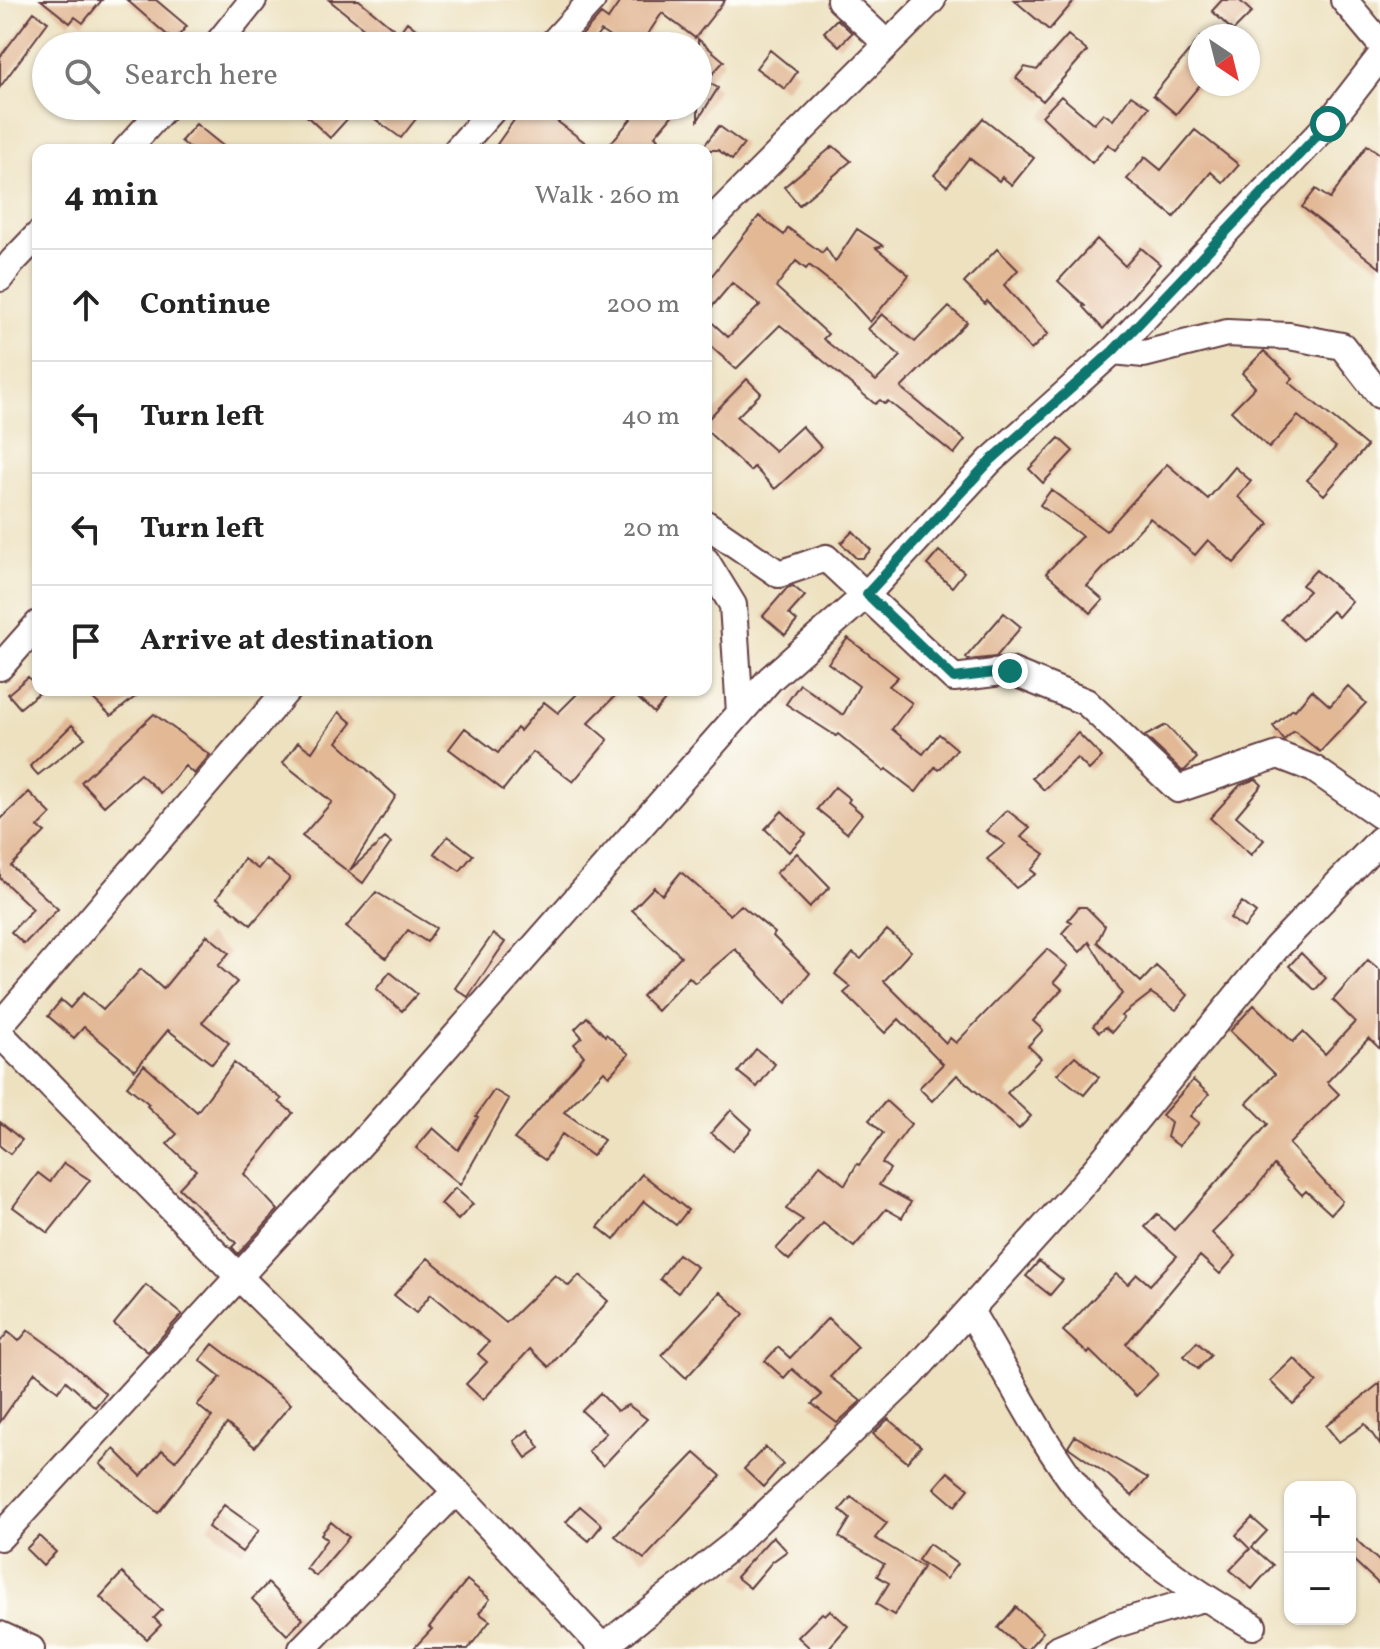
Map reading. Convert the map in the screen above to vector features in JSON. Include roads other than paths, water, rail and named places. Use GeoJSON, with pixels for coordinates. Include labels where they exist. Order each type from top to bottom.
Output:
{"type":"FeatureCollection","features":[{"type":"Feature","properties":{"kind":"street"},"geometry":{"type":"LineString","coordinates":[[227,32],[253,0]]}},
{"type":"Feature","properties":{"kind":"street"},"geometry":{"type":"LineString","coordinates":[[563,32],[592,0]]}},
{"type":"Feature","properties":{"kind":"street"},"geometry":{"type":"LineString","coordinates":[[840,0],[886,43]]}},
{"type":"Feature","properties":{"kind":"street"},"geometry":{"type":"LineString","coordinates":[[712,220],[932,0]]}},
{"type":"Feature","properties":{"kind":"street"},"geometry":{"type":"LineString","coordinates":[[1344,0],[1380,43]]}},
{"type":"Feature","properties":{"kind":"street"},"geometry":{"type":"LineString","coordinates":[[0,1537],[366,1138],[770,679],[867,594],[990,461],[1113,351],[1328,124],[1380,57]]}},
{"type":"Feature","properties":{"kind":"street"},"geometry":{"type":"LineString","coordinates":[[131,144],[153,120]]}},
{"type":"Feature","properties":{"kind":"street"},"geometry":{"type":"LineString","coordinates":[[462,144],[484,120]]}},
{"type":"Feature","properties":{"kind":"street"},"geometry":{"type":"LineString","coordinates":[[4,263],[32,240]]}},
{"type":"Feature","properties":{"kind":"street"},"geometry":{"type":"LineString","coordinates":[[1113,351],[1144,354],[1227,333],[1289,336],[1342,346],[1380,394]]}},
{"type":"Feature","properties":{"kind":"street"},"geometry":{"type":"LineString","coordinates":[[712,528],[779,574],[826,558],[954,678],[1010,671],[1086,702],[1178,789],[1278,755],[1314,769],[1380,815]]}},
{"type":"Feature","properties":{"kind":"street"},"geometry":{"type":"LineString","coordinates":[[712,571],[733,605],[740,713]]}},
{"type":"Feature","properties":{"kind":"street"},"geometry":{"type":"LineString","coordinates":[[0,667],[32,631]]}},
{"type":"Feature","properties":{"kind":"street"},"geometry":{"type":"LineString","coordinates":[[0,1025],[282,696]]}},
{"type":"Feature","properties":{"kind":"street"},"geometry":{"type":"LineString","coordinates":[[0,1034],[239,1277],[456,1491],[602,1648],[733,1545],[911,1375],[1085,1182],[1251,977],[1380,840]]}},
{"type":"Feature","properties":{"kind":"street"},"geometry":{"type":"LineString","coordinates":[[970,1311],[1055,1454],[1085,1496],[1127,1537],[1203,1598],[1253,1626]]}},
{"type":"Feature","properties":{"kind":"street"},"geometry":{"type":"LineString","coordinates":[[302,1649],[456,1491]]}},
{"type":"Feature","properties":{"kind":"street"},"geometry":{"type":"LineString","coordinates":[[1057,1649],[1113,1625],[1203,1598]]}},
{"type":"Feature","properties":{"kind":"street"},"geometry":{"type":"LineString","coordinates":[[0,1635],[31,1649]]}}]}
